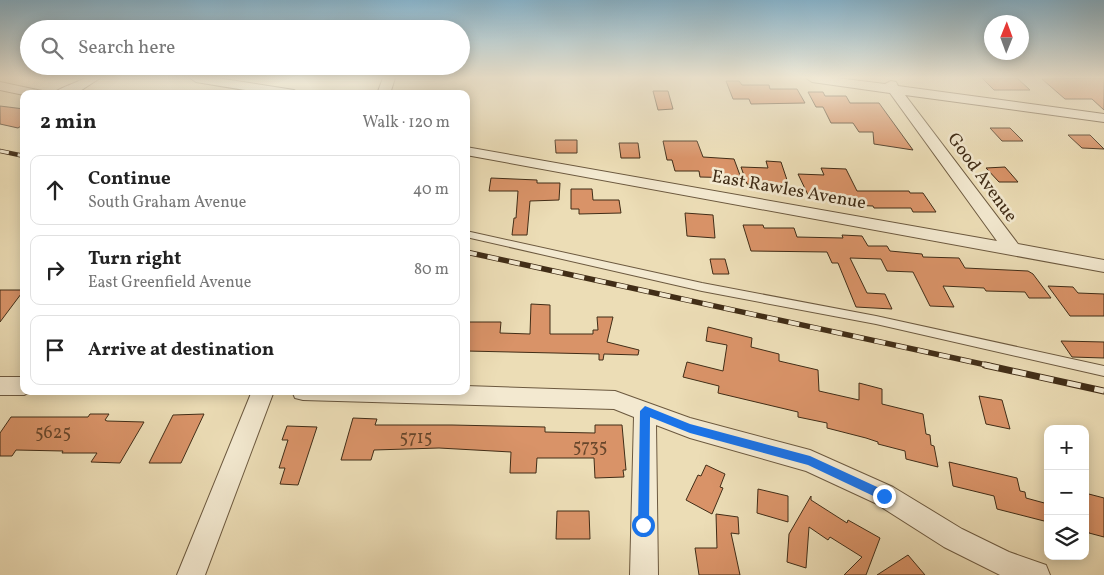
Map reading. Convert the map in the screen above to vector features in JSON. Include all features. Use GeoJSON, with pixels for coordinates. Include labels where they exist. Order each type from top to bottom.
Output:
{"type":"FeatureCollection","features":[{"type":"Feature","properties":{"kind":"street","name":"Good Avenue"},"geometry":{"type":"LineString","coordinates":[[906,105],[1013,250]]}},
{"type":"Feature","properties":{"kind":"street"},"geometry":{"type":"LineString","coordinates":[[1023,105],[1104,118]]}},
{"type":"Feature","properties":{"kind":"street","name":"East Rawles Avenue"},"geometry":{"type":"LineString","coordinates":[[470,152],[1104,266]]}},
{"type":"Feature","properties":{"kind":"street"},"geometry":{"type":"LineString","coordinates":[[0,386],[20,386]]}},
{"type":"Feature","properties":{"kind":"street"},"geometry":{"type":"LineString","coordinates":[[191,575],[261,395]]}},
{"type":"Feature","properties":{"kind":"street"},"geometry":{"type":"LineString","coordinates":[[442,395],[615,400],[690,428],[810,460],[884,496],[953,538],[1024,572]]}},
{"type":"Feature","properties":{"kind":"street"},"geometry":{"type":"LineString","coordinates":[[644,575],[645,411]]}},
{"type":"Feature","properties":{"kind":"lane"},"geometry":{"type":"LineString","coordinates":[[470,235],[702,287],[876,320],[1104,371]]}},
{"type":"Feature","properties":{"kind":"building"},"geometry":{"type":"Polygon","coordinates":[[[657,105],[672,105],[673,109],[658,110],[657,105]]]}},
{"type":"Feature","properties":{"kind":"building"},"geometry":{"type":"Polygon","coordinates":[[[815,105],[880,105],[913,150],[874,144],[873,132],[859,132],[853,123],[831,123],[823,107],[816,107],[815,105]]]}},
{"type":"Feature","properties":{"kind":"building"},"geometry":{"type":"Polygon","coordinates":[[[0,106],[20,108],[20,127],[18,128],[0,124],[0,106]]]}},
{"type":"Feature","properties":{"kind":"building"},"geometry":{"type":"Polygon","coordinates":[[[990,128],[1010,128],[1023,141],[1002,141],[990,128]]]}},
{"type":"Feature","properties":{"kind":"building"},"geometry":{"type":"Polygon","coordinates":[[[1068,135],[1090,135],[1104,149],[1082,148],[1068,135]]]}},
{"type":"Feature","properties":{"kind":"building"},"geometry":{"type":"Polygon","coordinates":[[[555,140],[577,140],[577,153],[556,153],[555,140]]]}},
{"type":"Feature","properties":{"kind":"building"},"geometry":{"type":"Polygon","coordinates":[[[663,141],[697,141],[703,157],[734,159],[741,178],[700,177],[699,171],[675,171],[672,160],[667,160],[663,141]]]}},
{"type":"Feature","properties":{"kind":"building"},"geometry":{"type":"Polygon","coordinates":[[[619,143],[638,143],[640,158],[621,158],[619,143]]]}},
{"type":"Feature","properties":{"kind":"building"},"geometry":{"type":"Polygon","coordinates":[[[766,161],[781,162],[789,186],[747,184],[741,167],[768,168],[766,161]]]}},
{"type":"Feature","properties":{"kind":"building"},"geometry":{"type":"Polygon","coordinates":[[[1005,167],[1018,182],[999,182],[986,168],[1005,167]]]}},
{"type":"Feature","properties":{"kind":"building"},"geometry":{"type":"Polygon","coordinates":[[[821,168],[846,169],[857,191],[909,191],[910,193],[923,193],[936,212],[913,212],[911,208],[874,208],[873,206],[848,205],[846,200],[838,198],[809,197],[798,174],[824,175],[821,168]]]}},
{"type":"Feature","properties":{"kind":"building"},"geometry":{"type":"Polygon","coordinates":[[[491,178],[537,180],[537,183],[560,183],[559,200],[530,201],[527,235],[512,235],[514,218],[516,218],[518,191],[489,191],[491,178]]]}},
{"type":"Feature","properties":{"kind":"building"},"geometry":{"type":"Polygon","coordinates":[[[571,189],[592,189],[593,200],[619,200],[621,213],[579,214],[579,209],[571,209],[571,189]]]}},
{"type":"Feature","properties":{"kind":"building"},"geometry":{"type":"Polygon","coordinates":[[[685,213],[713,215],[715,238],[687,236],[685,213]]]}},
{"type":"Feature","properties":{"kind":"building"},"geometry":{"type":"Polygon","coordinates":[[[743,225],[763,225],[764,228],[794,228],[797,237],[843,238],[842,235],[862,236],[868,246],[887,246],[890,251],[922,254],[923,257],[959,258],[965,268],[1028,271],[1033,274],[1051,298],[1029,298],[1025,292],[986,291],[984,288],[943,286],[954,307],[930,306],[913,272],[887,271],[881,259],[850,258],[867,293],[885,294],[892,309],[856,307],[838,263],[832,263],[827,252],[751,251],[743,225]]]}},
{"type":"Feature","properties":{"kind":"building"},"geometry":{"type":"Polygon","coordinates":[[[710,259],[725,259],[729,274],[713,274],[710,259]]]}},
{"type":"Feature","properties":{"kind":"building"},"geometry":{"type":"Polygon","coordinates":[[[1048,286],[1073,287],[1078,293],[1104,294],[1104,316],[1070,316],[1048,286]]]}},
{"type":"Feature","properties":{"kind":"building"},"geometry":{"type":"Polygon","coordinates":[[[0,290],[20,290],[20,295],[0,322],[0,290]]]}},
{"type":"Feature","properties":{"kind":"building"},"geometry":{"type":"Polygon","coordinates":[[[531,304],[550,305],[550,334],[593,334],[593,330],[598,330],[597,317],[613,317],[607,342],[639,350],[638,355],[604,354],[603,360],[599,360],[599,354],[470,351],[470,322],[501,322],[500,333],[530,334],[531,304]]]}},
{"type":"Feature","properties":{"kind":"building"},"geometry":{"type":"Polygon","coordinates":[[[708,327],[752,338],[751,347],[779,354],[779,361],[818,370],[819,391],[859,400],[859,383],[882,389],[882,404],[923,414],[926,434],[930,435],[931,445],[934,446],[938,467],[906,459],[905,451],[827,428],[827,423],[798,417],[798,412],[718,393],[719,386],[683,377],[687,362],[723,371],[727,345],[706,341],[708,327]]]}},
{"type":"Feature","properties":{"kind":"building"},"geometry":{"type":"Polygon","coordinates":[[[1061,341],[1104,342],[1104,358],[1072,357],[1061,341]]]}},
{"type":"Feature","properties":{"kind":"building"},"geometry":{"type":"Polygon","coordinates":[[[979,396],[1002,400],[1010,429],[986,424],[979,396]]]}},
{"type":"Feature","properties":{"kind":"building"},"geometry":{"type":"Polygon","coordinates":[[[90,414],[109,414],[105,420],[107,421],[144,422],[120,463],[91,462],[97,453],[62,453],[63,451],[16,450],[12,456],[0,456],[0,433],[11,417],[88,417],[90,414]]]}},
{"type":"Feature","properties":{"kind":"building"},"geometry":{"type":"Polygon","coordinates":[[[204,414],[181,463],[149,463],[173,415],[204,414]]]}},
{"type":"Feature","properties":{"kind":"building"},"geometry":{"type":"Polygon","coordinates":[[[353,418],[377,419],[375,425],[545,427],[545,432],[595,433],[595,425],[622,425],[626,470],[623,470],[624,477],[595,478],[594,458],[537,458],[536,473],[510,473],[511,452],[439,448],[374,450],[371,460],[341,460],[353,418]]]}},
{"type":"Feature","properties":{"kind":"building"},"geometry":{"type":"Polygon","coordinates":[[[287,426],[317,427],[298,485],[280,484],[285,468],[279,468],[288,440],[282,440],[287,426]]]}},
{"type":"Feature","properties":{"kind":"building"},"geometry":{"type":"Polygon","coordinates":[[[949,462],[1017,478],[1020,491],[1025,492],[1026,498],[1044,503],[1044,521],[997,509],[994,496],[953,486],[949,462]]]}},
{"type":"Feature","properties":{"kind":"building"},"geometry":{"type":"Polygon","coordinates":[[[706,465],[725,474],[720,487],[723,488],[712,514],[686,500],[698,475],[701,476],[706,465]]]}},
{"type":"Feature","properties":{"kind":"building"},"geometry":{"type":"Polygon","coordinates":[[[758,489],[788,496],[788,522],[757,513],[758,489]]]}},
{"type":"Feature","properties":{"kind":"building"},"geometry":{"type":"Polygon","coordinates":[[[1089,494],[1104,498],[1104,537],[1089,533],[1089,494]]]}},
{"type":"Feature","properties":{"kind":"building"},"geometry":{"type":"Polygon","coordinates":[[[811,496],[811,500],[847,523],[848,520],[880,538],[866,575],[844,575],[862,557],[830,537],[828,540],[809,527],[806,568],[787,562],[789,534],[811,496]]]}},
{"type":"Feature","properties":{"kind":"building"},"geometry":{"type":"Polygon","coordinates":[[[557,511],[589,511],[590,539],[556,539],[557,511]]]}},
{"type":"Feature","properties":{"kind":"building"},"geometry":{"type":"Polygon","coordinates":[[[716,514],[738,517],[739,534],[731,533],[740,575],[699,575],[695,548],[717,548],[716,514]]]}},
{"type":"Feature","properties":{"kind":"building"},"geometry":{"type":"Polygon","coordinates":[[[908,555],[925,575],[877,575],[908,555]]]}},
{"type":"Feature","properties":{"kind":"railway"},"geometry":{"type":"LineString","coordinates":[[0,151],[20,155]]}},
{"type":"Feature","properties":{"kind":"railway"},"geometry":{"type":"LineString","coordinates":[[470,253],[991,366]]}},
{"type":"Feature","properties":{"kind":"railway"},"geometry":{"type":"LineString","coordinates":[[985,365],[1104,391]]}},
{"type":"Feature","properties":{"kind":"route"},"geometry":{"type":"LineString","coordinates":[[643,525],[645,411],[690,428],[810,460],[863,484],[884,496]]}}]}
